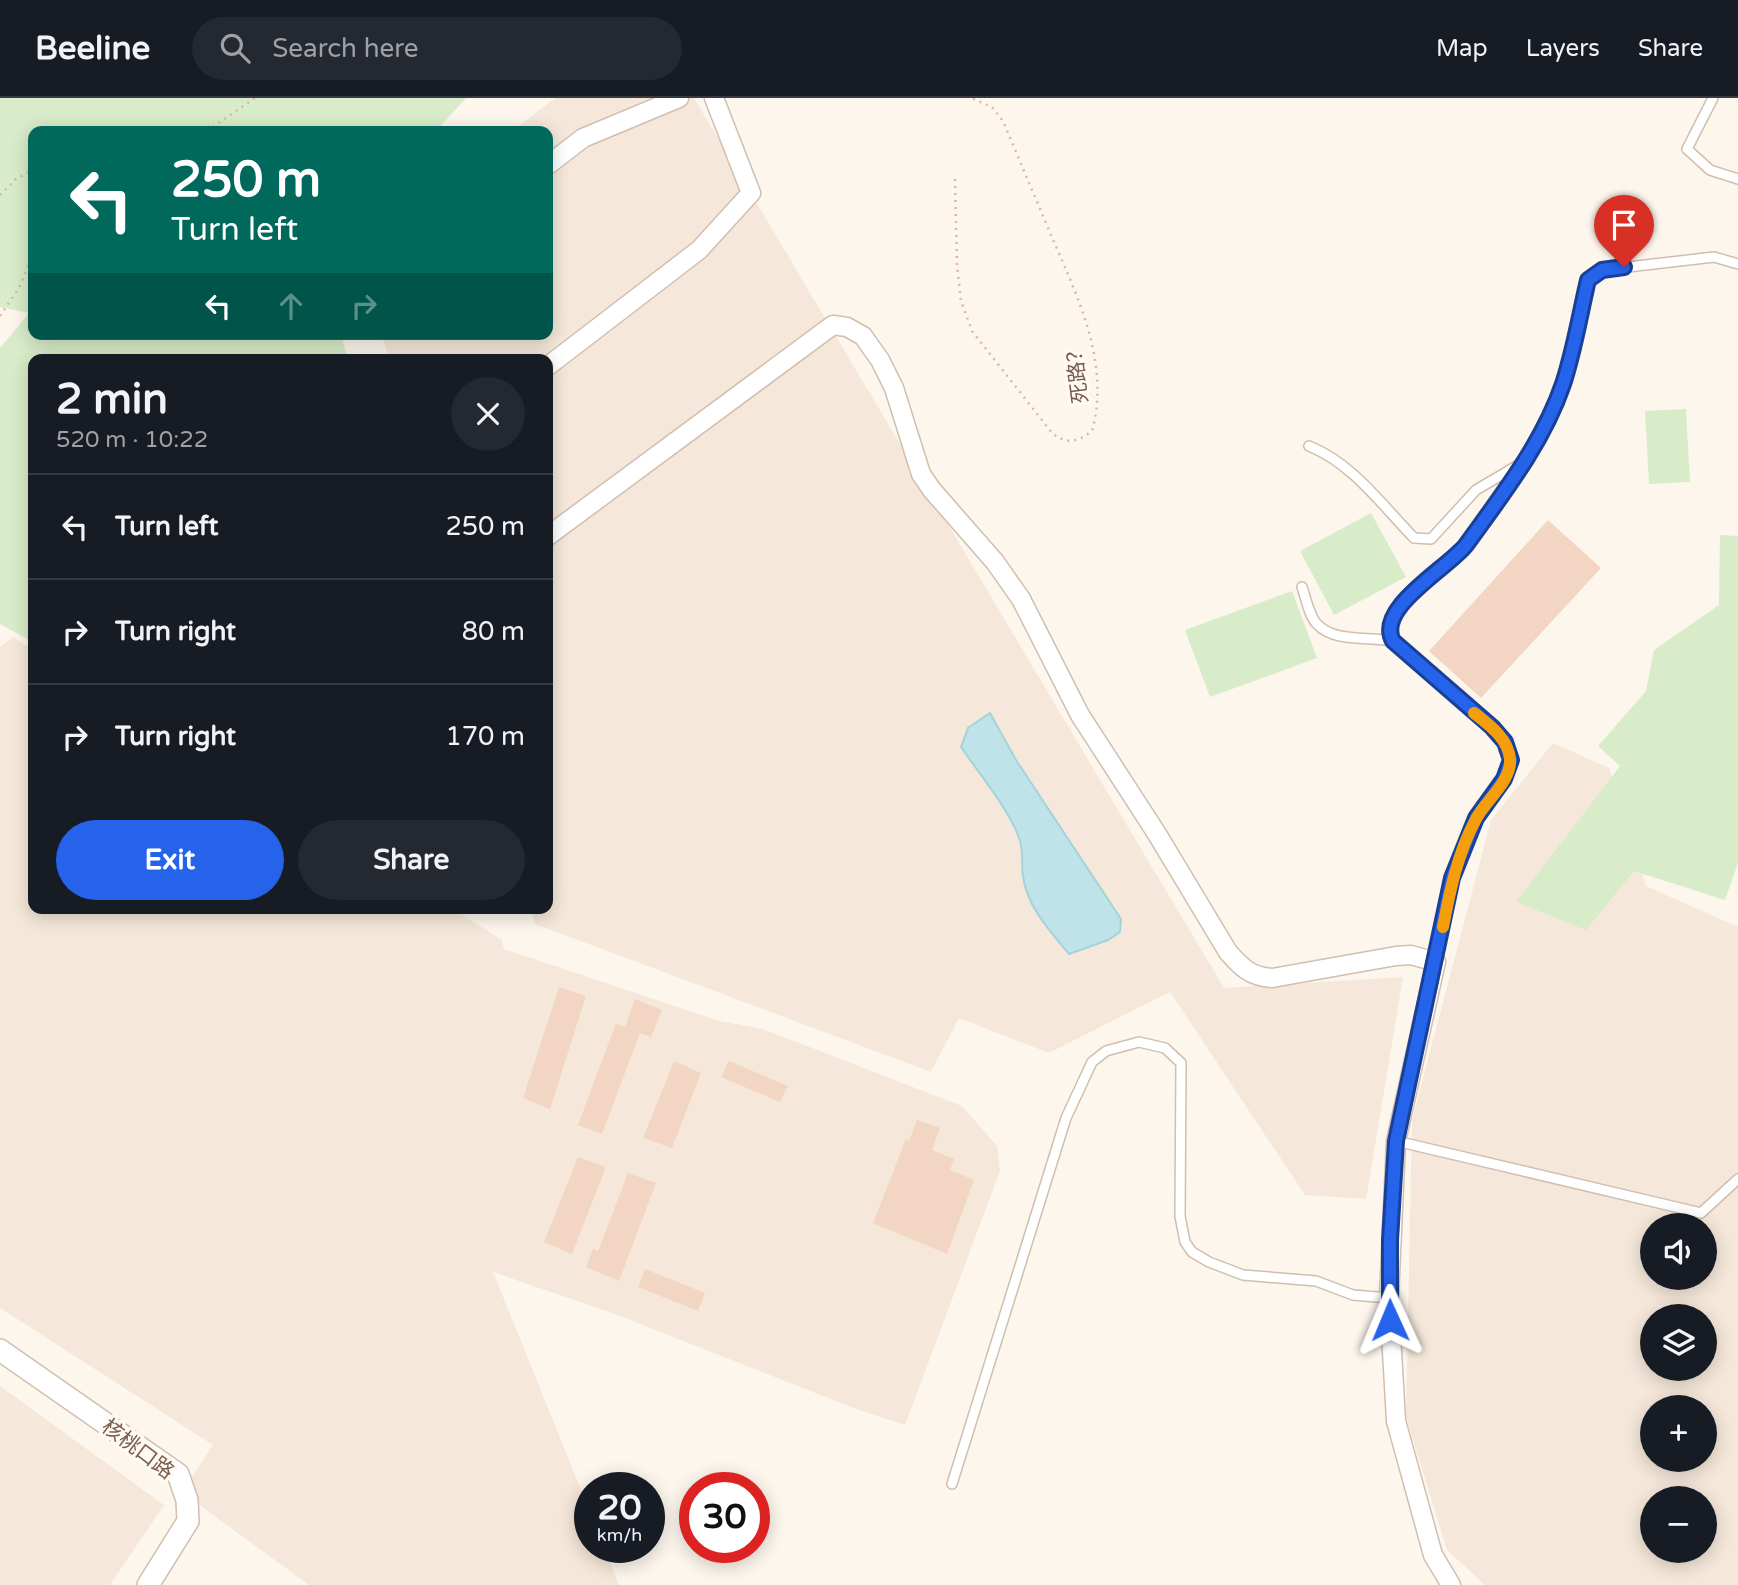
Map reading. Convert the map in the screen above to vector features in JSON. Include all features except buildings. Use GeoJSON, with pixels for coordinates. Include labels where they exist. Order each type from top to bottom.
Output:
{"type":"FeatureCollection","features":[{"type":"Feature","properties":{"kind":"street"},"geometry":{"type":"LineString","coordinates":[[553,161],[583,138],[679,98]]}},
{"type":"Feature","properties":{"kind":"street"},"geometry":{"type":"LineString","coordinates":[[553,362],[699,250],[751,193],[714,98]]}},
{"type":"Feature","properties":{"kind":"street"},"geometry":{"type":"LineString","coordinates":[[553,532],[833,325],[847,327],[863,336],[880,360],[894,388],[921,474],[932,491],[995,562],[1021,600],[1080,715],[1157,834],[1228,952],[1242,968],[1259,977],[1272,978],[1395,956],[1412,955],[1436,962],[1396,1141],[1389,1298],[1396,1421],[1433,1555],[1451,1585]]}},
{"type":"Feature","properties":{"kind":"street","name":"核桃口路"},"geometry":{"type":"LineString","coordinates":[[0,1350],[178,1474],[187,1500],[188,1521],[148,1585]]}},
{"type":"Feature","properties":{"kind":"lane"},"geometry":{"type":"LineString","coordinates":[[1713,98],[1687,149],[1710,170],[1738,179]]}},
{"type":"Feature","properties":{"kind":"lane"},"geometry":{"type":"LineString","coordinates":[[1436,962],[1452,878],[1476,818],[1504,779],[1511,760],[1505,742],[1492,727],[1393,641],[1389,635],[1391,618],[1413,593],[1460,552],[1506,490],[1541,432],[1563,385],[1588,280],[1602,270],[1714,257],[1738,264]]}},
{"type":"Feature","properties":{"kind":"lane"},"geometry":{"type":"LineString","coordinates":[[1309,446],[1328,454],[1343,465],[1414,538],[1431,538],[1476,490],[1523,462]]}},
{"type":"Feature","properties":{"kind":"lane"},"geometry":{"type":"LineString","coordinates":[[1302,587],[1315,623],[1328,632],[1350,638],[1393,641]]}},
{"type":"Feature","properties":{"kind":"lane"},"geometry":{"type":"LineString","coordinates":[[952,1483],[1066,1118],[1092,1062],[1106,1051],[1139,1042],[1165,1048],[1181,1063],[1180,1216],[1185,1242],[1192,1252],[1209,1262],[1243,1275],[1316,1281],[1353,1295],[1389,1298]]}},
{"type":"Feature","properties":{"kind":"lane"},"geometry":{"type":"LineString","coordinates":[[1396,1141],[1702,1213],[1738,1178]]}},
{"type":"Feature","properties":{"kind":"path"},"geometry":{"type":"LineString","coordinates":[[214,126],[255,98]]}},
{"type":"Feature","properties":{"kind":"path","name":"死路？"},"geometry":{"type":"LineString","coordinates":[[955,179],[957,265],[961,301],[972,331],[1052,433],[1068,442],[1077,441],[1092,431],[1098,412],[1095,361],[1085,316],[1003,121],[992,107],[971,98]]}},
{"type":"Feature","properties":{"kind":"path"},"geometry":{"type":"LineString","coordinates":[[0,195],[16,179],[28,173]]}},
{"type":"Feature","properties":{"kind":"path"},"geometry":{"type":"LineString","coordinates":[[0,316],[19,288],[28,266]]}},
{"type":"Feature","properties":{"kind":"shaded area"},"geometry":{"type":"Polygon","coordinates":[[[555,98],[694,98],[1224,988],[1403,977],[1366,1199],[1305,1195],[1170,992],[1049,1053],[959,1018],[931,1072],[535,924],[532,914],[553,914],[553,354],[388,354],[384,340],[553,340],[553,126],[519,126],[555,98]]]}},
{"type":"Feature","properties":{"kind":"shaded area"},"geometry":{"type":"Polygon","coordinates":[[[13,637],[28,647],[28,914],[461,914],[502,940],[504,949],[720,1021],[763,1029],[962,1106],[997,1146],[1000,1171],[905,1425],[856,1409],[615,1314],[493,1272],[574,1472],[574,1563],[610,1563],[619,1585],[309,1585],[198,1504],[192,1477],[213,1445],[0,1308],[0,647],[13,637]]]}},
{"type":"Feature","properties":{"kind":"shaded area"},"geometry":{"type":"Polygon","coordinates":[[[1553,743],[1609,768],[1646,886],[1738,927],[1738,1585],[1485,1585],[1447,1550],[1406,1417],[1412,1120],[1491,820],[1553,743]]]}},
{"type":"Feature","properties":{"kind":"shaded area"},"geometry":{"type":"Polygon","coordinates":[[[0,1386],[164,1505],[110,1585],[0,1585],[0,1386]]]}},
{"type":"Feature","properties":{"kind":"green space"},"geometry":{"type":"Polygon","coordinates":[[[0,98],[466,98],[441,126],[28,126],[28,313],[0,307],[0,98]]]}},
{"type":"Feature","properties":{"kind":"green space"},"geometry":{"type":"Polygon","coordinates":[[[28,314],[28,340],[343,340],[347,354],[28,354],[28,639],[0,624],[0,348],[28,314]]]}},
{"type":"Feature","properties":{"kind":"green space"},"geometry":{"type":"Polygon","coordinates":[[[1686,409],[1690,482],[1649,484],[1645,411],[1686,409]]]}},
{"type":"Feature","properties":{"kind":"green space"},"geometry":{"type":"Polygon","coordinates":[[[1371,513],[1406,577],[1334,615],[1300,551],[1371,513]]]}},
{"type":"Feature","properties":{"kind":"green space"},"geometry":{"type":"Polygon","coordinates":[[[1720,535],[1738,536],[1738,863],[1725,900],[1634,871],[1586,930],[1516,902],[1620,766],[1598,746],[1646,691],[1654,650],[1719,605],[1720,535]]]}},
{"type":"Feature","properties":{"kind":"green space"},"geometry":{"type":"Polygon","coordinates":[[[1292,591],[1317,658],[1210,697],[1185,630],[1292,591]]]}},
{"type":"Feature","properties":{"kind":"water"},"geometry":{"type":"Polygon","coordinates":[[[990,713],[1016,760],[1121,919],[1120,932],[1108,940],[1069,954],[1034,908],[1025,887],[1021,848],[1015,827],[961,747],[968,728],[990,713]]]}},
{"type":"Feature","properties":{"kind":"slow traffic"},"geometry":{"type":"LineString","coordinates":[[1443,927],[1452,878],[1476,818],[1504,779],[1511,760],[1505,742],[1474,713]]}},
{"type":"Feature","properties":{"kind":"route"},"geometry":{"type":"LineString","coordinates":[[1390,1320],[1390,1240],[1396,1141],[1452,878],[1476,818],[1504,779],[1511,760],[1505,742],[1492,727],[1393,641],[1389,635],[1391,618],[1413,593],[1460,552],[1506,490],[1541,432],[1563,385],[1588,280],[1602,270],[1624,267]]}}]}
